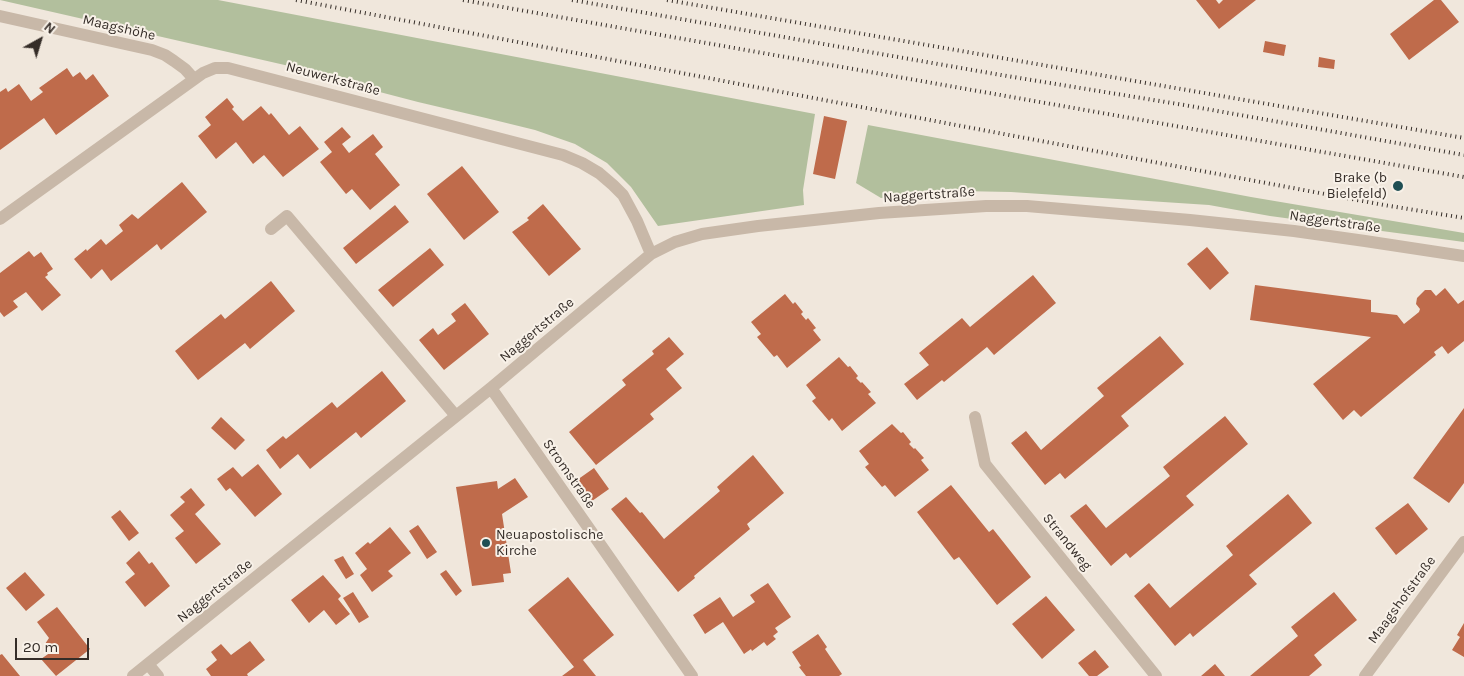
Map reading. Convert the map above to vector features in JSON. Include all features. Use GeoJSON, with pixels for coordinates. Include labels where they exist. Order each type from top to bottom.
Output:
{"type":"FeatureCollection","features":[{"type":"Feature","properties":{"kind":"street","name":"Maagshöhe"},"geometry":{"type":"LineString","coordinates":[[0,16],[152,50],[174,60],[194,80]]}},
{"type":"Feature","properties":{"kind":"street","name":"Neuwerkstraße"},"geometry":{"type":"LineString","coordinates":[[0,219],[203,73],[215,68],[228,68],[563,155],[582,163],[599,174],[623,195],[652,254]]}},
{"type":"Feature","properties":{"kind":"street","name":"Naggertstraße"},"geometry":{"type":"LineString","coordinates":[[133,676],[491,388],[652,254],[675,242],[702,234],[758,226],[879,213],[994,206],[1027,206],[1294,231],[1464,256]]}},
{"type":"Feature","properties":{"kind":"street"},"geometry":{"type":"LineString","coordinates":[[270,229],[287,216],[456,416]]}},
{"type":"Feature","properties":{"kind":"street","name":"Stromstraße"},"geometry":{"type":"LineString","coordinates":[[491,388],[692,676]]}},
{"type":"Feature","properties":{"kind":"street","name":"Strandweg"},"geometry":{"type":"LineString","coordinates":[[975,417],[985,464],[1156,676]]}},
{"type":"Feature","properties":{"kind":"street","name":"Maagshofstraße"},"geometry":{"type":"LineString","coordinates":[[1365,676],[1464,542]]}},
{"type":"Feature","properties":{"kind":"street"},"geometry":{"type":"LineString","coordinates":[[148,664],[158,676]]}},
{"type":"Feature","properties":{"kind":"green space"},"geometry":{"type":"Polygon","coordinates":[[[0,0],[218,0],[815,114],[803,190],[804,205],[658,226],[631,187],[607,163],[575,144],[535,130],[349,84],[311,71],[0,0]]]}},
{"type":"Feature","properties":{"kind":"green space"},"geometry":{"type":"Polygon","coordinates":[[[868,125],[1251,197],[1464,233],[1464,242],[1270,216],[1209,205],[1011,192],[959,191],[881,198],[856,183],[868,125]]]}},
{"type":"Feature","properties":{"kind":"building"},"geometry":{"type":"Polygon","coordinates":[[[1196,0],[1216,0],[1219,4],[1223,0],[1256,0],[1219,29],[1196,0]]]}},
{"type":"Feature","properties":{"kind":"building"},"geometry":{"type":"Polygon","coordinates":[[[1434,0],[1441,0],[1459,22],[1409,60],[1390,34],[1434,0]]]}},
{"type":"Feature","properties":{"kind":"building"},"geometry":{"type":"Polygon","coordinates":[[[1265,41],[1286,45],[1284,56],[1263,52],[1265,41]]]}},
{"type":"Feature","properties":{"kind":"building"},"geometry":{"type":"Polygon","coordinates":[[[1319,57],[1335,60],[1334,69],[1318,67],[1319,57]]]}},
{"type":"Feature","properties":{"kind":"building"},"geometry":{"type":"Polygon","coordinates":[[[67,68],[73,77],[80,72],[86,80],[93,74],[109,96],[56,135],[44,118],[0,150],[0,92],[6,88],[8,92],[19,84],[31,101],[43,92],[39,88],[67,68]]]}},
{"type":"Feature","properties":{"kind":"building"},"geometry":{"type":"Polygon","coordinates":[[[227,98],[234,107],[232,109],[243,121],[261,106],[269,115],[271,113],[289,135],[300,126],[319,149],[283,177],[264,155],[253,164],[236,142],[216,159],[198,136],[211,125],[205,117],[227,98]]]}},
{"type":"Feature","properties":{"kind":"building"},"geometry":{"type":"Polygon","coordinates":[[[824,116],[847,121],[835,179],[813,174],[824,116]]]}},
{"type":"Feature","properties":{"kind":"building"},"geometry":{"type":"Polygon","coordinates":[[[342,127],[351,137],[342,144],[349,153],[373,134],[383,147],[375,154],[400,185],[370,210],[352,189],[346,194],[320,162],[332,152],[324,142],[342,127]]]}},
{"type":"Feature","properties":{"kind":"building"},"geometry":{"type":"Polygon","coordinates":[[[462,166],[499,212],[464,240],[427,194],[462,166]]]}},
{"type":"Feature","properties":{"kind":"building"},"geometry":{"type":"Polygon","coordinates":[[[182,182],[207,212],[161,250],[157,244],[111,281],[102,269],[91,279],[74,259],[101,239],[106,245],[123,231],[119,225],[132,214],[138,219],[182,182]]]}},
{"type":"Feature","properties":{"kind":"building"},"geometry":{"type":"Polygon","coordinates":[[[543,204],[581,249],[549,276],[512,232],[529,220],[527,218],[543,204]]]}},
{"type":"Feature","properties":{"kind":"building"},"geometry":{"type":"Polygon","coordinates":[[[395,205],[409,222],[356,264],[343,248],[395,205]]]}},
{"type":"Feature","properties":{"kind":"building"},"geometry":{"type":"Polygon","coordinates":[[[1207,247],[1229,273],[1210,290],[1187,264],[1207,247]]]}},
{"type":"Feature","properties":{"kind":"building"},"geometry":{"type":"Polygon","coordinates":[[[430,248],[444,265],[393,307],[378,290],[430,248]]]}},
{"type":"Feature","properties":{"kind":"building"},"geometry":{"type":"Polygon","coordinates":[[[29,251],[34,257],[41,252],[53,269],[45,277],[61,295],[42,311],[26,292],[13,301],[18,307],[4,317],[0,312],[0,273],[29,251]]]}},
{"type":"Feature","properties":{"kind":"building"},"geometry":{"type":"Polygon","coordinates":[[[1033,275],[1056,303],[994,355],[987,347],[944,382],[942,380],[917,400],[904,384],[929,365],[919,353],[962,318],[970,327],[1033,275]]]}},
{"type":"Feature","properties":{"kind":"building"},"geometry":{"type":"Polygon","coordinates":[[[271,281],[295,311],[250,349],[245,343],[198,380],[175,351],[221,314],[225,319],[271,281]]]}},
{"type":"Feature","properties":{"kind":"building"},"geometry":{"type":"Polygon","coordinates":[[[1255,285],[1371,300],[1371,312],[1397,315],[1404,324],[1419,312],[1420,309],[1416,304],[1417,298],[1425,290],[1431,290],[1436,296],[1445,288],[1458,304],[1464,300],[1464,341],[1448,354],[1442,346],[1434,352],[1436,355],[1361,417],[1354,410],[1343,420],[1313,384],[1371,337],[1250,320],[1255,285]]]}},
{"type":"Feature","properties":{"kind":"building"},"geometry":{"type":"Polygon","coordinates":[[[785,294],[793,304],[795,302],[803,312],[801,314],[806,320],[808,318],[816,328],[813,330],[821,340],[787,368],[777,355],[774,357],[757,337],[761,334],[751,322],[785,294]]]}},
{"type":"Feature","properties":{"kind":"building"},"geometry":{"type":"Polygon","coordinates":[[[465,303],[489,334],[444,370],[419,340],[433,328],[438,335],[456,321],[451,314],[465,303]]]}},
{"type":"Feature","properties":{"kind":"building"},"geometry":{"type":"Polygon","coordinates":[[[1160,336],[1184,364],[1121,416],[1129,426],[1065,479],[1060,473],[1045,485],[1011,443],[1026,431],[1041,450],[1104,396],[1097,388],[1160,336]]]}},
{"type":"Feature","properties":{"kind":"building"},"geometry":{"type":"Polygon","coordinates":[[[669,337],[684,354],[666,369],[682,388],[650,414],[654,419],[596,465],[569,432],[626,385],[622,380],[654,354],[652,351],[669,337]]]}},
{"type":"Feature","properties":{"kind":"building"},"geometry":{"type":"Polygon","coordinates":[[[839,357],[848,367],[850,366],[858,376],[856,378],[871,392],[868,394],[876,403],[842,431],[832,418],[829,421],[812,401],[816,398],[806,385],[839,357]]]}},
{"type":"Feature","properties":{"kind":"building"},"geometry":{"type":"Polygon","coordinates":[[[382,371],[406,401],[361,438],[356,432],[310,469],[298,454],[280,469],[266,450],[283,436],[286,439],[332,402],[337,408],[382,371]]]}},
{"type":"Feature","properties":{"kind":"building"},"geometry":{"type":"Polygon","coordinates":[[[1464,408],[1464,483],[1449,503],[1413,478],[1464,408]]]}},
{"type":"Feature","properties":{"kind":"building"},"geometry":{"type":"Polygon","coordinates":[[[1225,416],[1248,444],[1186,496],[1194,505],[1130,558],[1126,553],[1111,566],[1070,516],[1086,504],[1106,528],[1170,476],[1163,467],[1225,416]]]}},
{"type":"Feature","properties":{"kind":"building"},"geometry":{"type":"Polygon","coordinates":[[[221,417],[245,440],[235,450],[211,428],[221,417]]]}},
{"type":"Feature","properties":{"kind":"building"},"geometry":{"type":"Polygon","coordinates":[[[892,424],[901,433],[903,432],[911,442],[909,444],[924,458],[921,460],[929,470],[895,497],[885,485],[882,487],[865,467],[869,464],[859,451],[892,424]]]}},
{"type":"Feature","properties":{"kind":"building"},"geometry":{"type":"Polygon","coordinates":[[[753,455],[784,493],[747,524],[750,529],[694,576],[695,578],[678,592],[611,509],[626,497],[640,513],[642,512],[664,539],[720,491],[717,487],[753,455]]]}},
{"type":"Feature","properties":{"kind":"building"},"geometry":{"type":"Polygon","coordinates":[[[258,464],[282,494],[255,517],[230,488],[226,491],[217,479],[233,467],[242,477],[258,464]]]}},
{"type":"Feature","properties":{"kind":"building"},"geometry":{"type":"Polygon","coordinates":[[[594,468],[609,489],[592,501],[577,480],[594,468]]]}},
{"type":"Feature","properties":{"kind":"building","name":"Neuapostolische Kirche"},"geometry":{"type":"Polygon","coordinates":[[[515,478],[528,497],[502,514],[511,573],[503,574],[504,582],[472,586],[456,487],[497,481],[498,489],[515,478]]]}},
{"type":"Feature","properties":{"kind":"building"},"geometry":{"type":"Polygon","coordinates":[[[951,485],[989,532],[993,529],[1031,577],[997,605],[959,557],[954,560],[917,512],[951,485]]]}},
{"type":"Feature","properties":{"kind":"building"},"geometry":{"type":"Polygon","coordinates":[[[191,488],[205,505],[195,514],[221,544],[196,564],[175,538],[184,531],[170,515],[185,502],[180,497],[191,488]]]}},
{"type":"Feature","properties":{"kind":"building"},"geometry":{"type":"Polygon","coordinates":[[[1288,494],[1312,523],[1249,575],[1257,584],[1193,637],[1190,633],[1175,646],[1134,596],[1149,583],[1170,608],[1233,555],[1226,546],[1288,494]]]}},
{"type":"Feature","properties":{"kind":"building"},"geometry":{"type":"Polygon","coordinates":[[[1408,503],[1428,529],[1396,555],[1375,528],[1408,503]]]}},
{"type":"Feature","properties":{"kind":"building"},"geometry":{"type":"Polygon","coordinates":[[[120,510],[139,533],[129,541],[111,517],[120,510]]]}},
{"type":"Feature","properties":{"kind":"building"},"geometry":{"type":"Polygon","coordinates":[[[418,525],[437,552],[427,559],[409,531],[418,525]]]}},
{"type":"Feature","properties":{"kind":"building"},"geometry":{"type":"Polygon","coordinates":[[[390,527],[411,553],[388,571],[393,576],[372,592],[360,575],[367,569],[355,553],[368,542],[370,544],[390,527]]]}},
{"type":"Feature","properties":{"kind":"building"},"geometry":{"type":"Polygon","coordinates":[[[139,551],[149,564],[152,562],[170,586],[145,607],[125,582],[135,574],[126,563],[139,551]]]}},
{"type":"Feature","properties":{"kind":"building"},"geometry":{"type":"Polygon","coordinates":[[[343,556],[354,574],[346,579],[334,560],[343,556]]]}},
{"type":"Feature","properties":{"kind":"building"},"geometry":{"type":"Polygon","coordinates":[[[446,570],[462,591],[456,596],[440,574],[446,570]]]}},
{"type":"Feature","properties":{"kind":"building"},"geometry":{"type":"Polygon","coordinates":[[[25,572],[45,595],[26,611],[6,588],[25,572]]]}},
{"type":"Feature","properties":{"kind":"building"},"geometry":{"type":"Polygon","coordinates":[[[323,575],[341,596],[338,599],[350,614],[336,625],[324,610],[309,623],[291,600],[323,575]]]}},
{"type":"Feature","properties":{"kind":"building"},"geometry":{"type":"Polygon","coordinates":[[[568,577],[614,635],[583,660],[596,676],[562,676],[574,667],[528,610],[568,577]]]}},
{"type":"Feature","properties":{"kind":"building"},"geometry":{"type":"Polygon","coordinates":[[[768,583],[791,617],[775,628],[778,632],[773,636],[776,639],[767,646],[764,642],[752,651],[751,649],[744,654],[723,622],[705,634],[693,615],[720,597],[733,617],[755,602],[750,595],[768,583]]]}},
{"type":"Feature","properties":{"kind":"building"},"geometry":{"type":"Polygon","coordinates":[[[353,592],[369,617],[359,623],[343,598],[353,592]]]}},
{"type":"Feature","properties":{"kind":"building"},"geometry":{"type":"Polygon","coordinates":[[[1334,592],[1357,620],[1314,655],[1322,665],[1309,676],[1250,676],[1298,636],[1291,627],[1334,592]]]}},
{"type":"Feature","properties":{"kind":"building"},"geometry":{"type":"Polygon","coordinates":[[[1046,596],[1075,630],[1042,659],[1012,624],[1046,596]]]}},
{"type":"Feature","properties":{"kind":"building"},"geometry":{"type":"Polygon","coordinates":[[[57,607],[90,649],[56,676],[41,659],[51,652],[45,644],[49,638],[37,622],[57,607]]]}},
{"type":"Feature","properties":{"kind":"building"},"geometry":{"type":"Polygon","coordinates":[[[1464,623],[1464,657],[1452,650],[1460,637],[1457,635],[1464,623]]]}},
{"type":"Feature","properties":{"kind":"building"},"geometry":{"type":"Polygon","coordinates":[[[818,634],[827,647],[825,649],[842,674],[839,676],[806,676],[799,667],[801,666],[792,652],[818,634]]]}},
{"type":"Feature","properties":{"kind":"building"},"geometry":{"type":"Polygon","coordinates":[[[250,641],[265,660],[247,674],[248,676],[211,676],[206,669],[217,660],[211,652],[221,644],[231,655],[250,641]]]}},
{"type":"Feature","properties":{"kind":"building"},"geometry":{"type":"Polygon","coordinates":[[[1095,650],[1109,667],[1097,676],[1089,676],[1078,663],[1095,650]]]}},
{"type":"Feature","properties":{"kind":"building"},"geometry":{"type":"Polygon","coordinates":[[[2,654],[20,676],[0,676],[0,655],[2,654]]]}},
{"type":"Feature","properties":{"kind":"building"},"geometry":{"type":"Polygon","coordinates":[[[1215,664],[1225,676],[1201,676],[1215,664]]]}},
{"type":"Feature","properties":{"kind":"railway"},"geometry":{"type":"LineString","coordinates":[[296,0],[1384,205],[1464,218]]}},
{"type":"Feature","properties":{"kind":"railway"},"geometry":{"type":"LineString","coordinates":[[463,0],[1464,177]]}},
{"type":"Feature","properties":{"kind":"railway"},"geometry":{"type":"LineString","coordinates":[[572,0],[1464,155]]}},
{"type":"Feature","properties":{"kind":"railway"},"geometry":{"type":"LineString","coordinates":[[667,0],[1464,138]]}},
{"type":"Feature","properties":{"kind":"place","name":"Brake (b Bielefeld)"},"geometry":{"type":"Point","coordinates":[1398,186]}},
{"type":"Feature","properties":{"kind":"place","name":"Neuapostolische Kirche"},"geometry":{"type":"Point","coordinates":[486,543]}}]}
